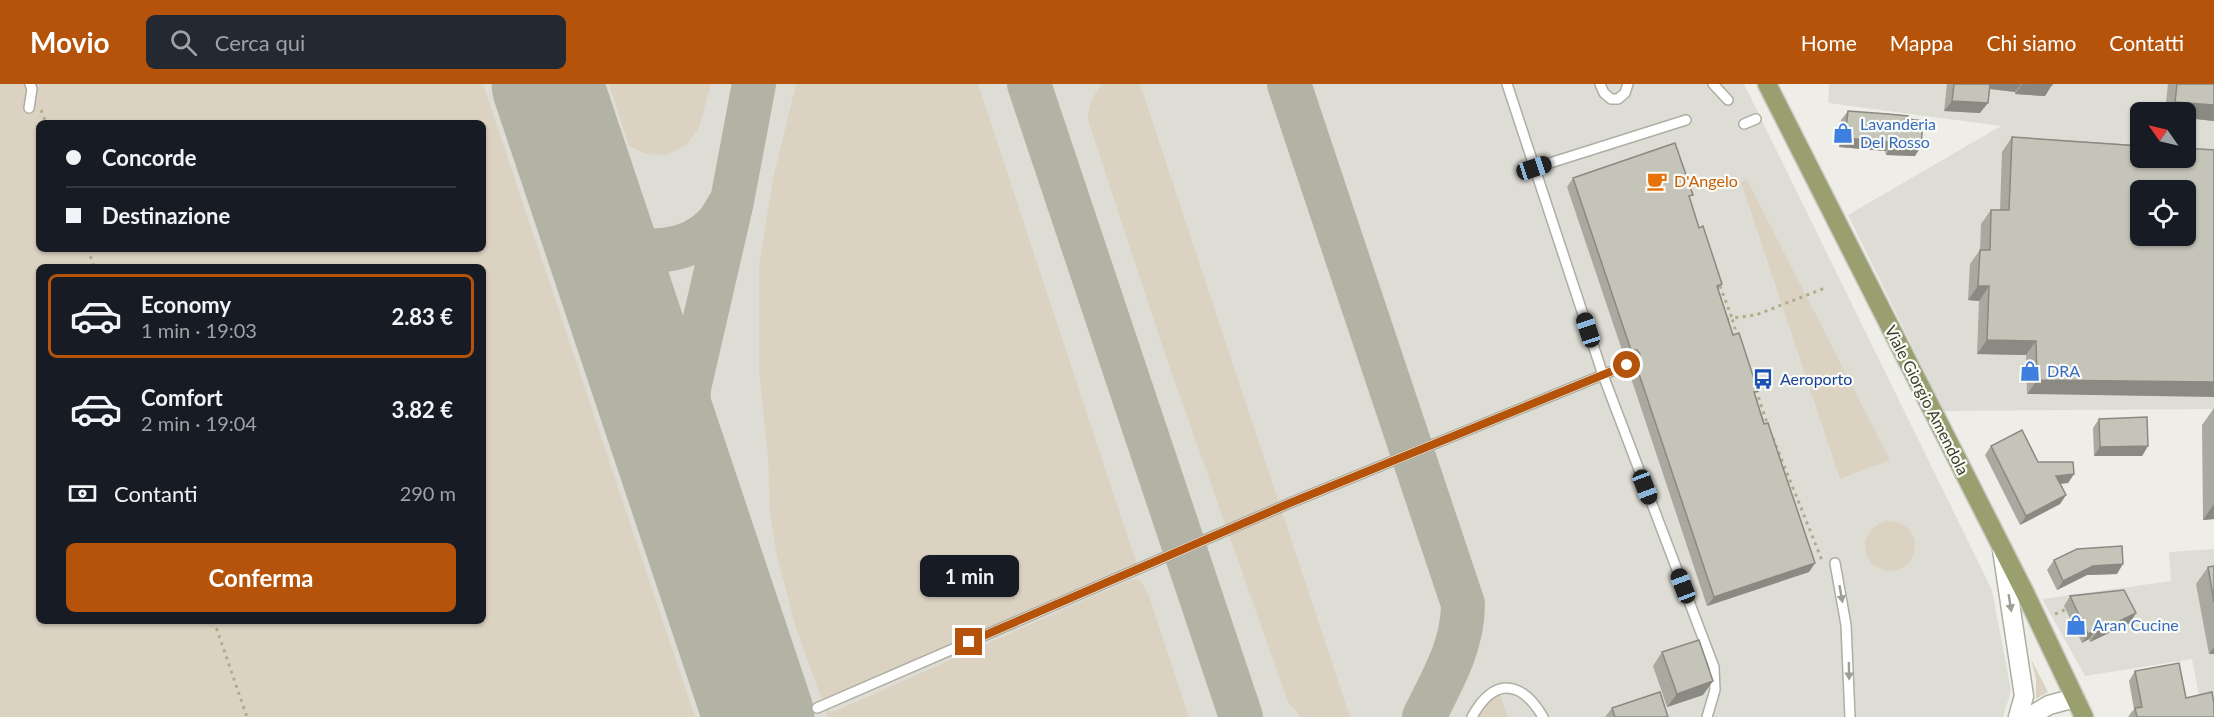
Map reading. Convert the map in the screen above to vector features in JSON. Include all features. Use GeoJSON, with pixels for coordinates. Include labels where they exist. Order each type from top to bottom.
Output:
{"type":"FeatureCollection","features":[{"type":"Feature","properties":{"kind":"main road","name":"Viale Giorgio Amendola"},"geometry":{"type":"LineString","coordinates":[[1767,84],[2001,546],[2084,717]]}},
{"type":"Feature","properties":{"kind":"street"},"geometry":{"type":"LineString","coordinates":[[2001,546],[2024,696],[2018,717]]}},
{"type":"Feature","properties":{"kind":"street"},"geometry":{"type":"LineString","coordinates":[[2029,717],[2049,705],[2075,698]]}},
{"type":"Feature","properties":{"kind":"street"},"geometry":{"type":"LineString","coordinates":[[2066,717],[2075,698]]}},
{"type":"Feature","properties":{"kind":"lane"},"geometry":{"type":"LineString","coordinates":[[29,108],[32,89],[30,84]]}},
{"type":"Feature","properties":{"kind":"lane"},"geometry":{"type":"LineString","coordinates":[[1507,84],[1603,375],[1714,667],[1715,690],[1707,717]]}},
{"type":"Feature","properties":{"kind":"lane"},"geometry":{"type":"LineString","coordinates":[[1600,84],[1604,93],[1611,99],[1618,99],[1625,93],[1628,84]]}},
{"type":"Feature","properties":{"kind":"lane"},"geometry":{"type":"LineString","coordinates":[[1713,84],[1728,100]]}},
{"type":"Feature","properties":{"kind":"lane"},"geometry":{"type":"LineString","coordinates":[[1744,124],[1756,119]]}},
{"type":"Feature","properties":{"kind":"lane"},"geometry":{"type":"LineString","coordinates":[[1534,168],[1686,120]]}},
{"type":"Feature","properties":{"kind":"lane"},"geometry":{"type":"LineString","coordinates":[[817,708],[1290,503],[1627,365]]}},
{"type":"Feature","properties":{"kind":"lane"},"geometry":{"type":"LineString","coordinates":[[1835,563],[1846,625],[1850,717]]}},
{"type":"Feature","properties":{"kind":"lane"},"geometry":{"type":"LineString","coordinates":[[1472,717],[1492,692],[1503,687],[1512,688],[1534,702],[1543,717]]}},
{"type":"Feature","properties":{"kind":"path"},"geometry":{"type":"LineString","coordinates":[[1720,286],[1739,340]]}},
{"type":"Feature","properties":{"kind":"path"},"geometry":{"type":"LineString","coordinates":[[1719,320],[1756,315],[1825,288]]}},
{"type":"Feature","properties":{"kind":"path"},"geometry":{"type":"LineString","coordinates":[[1754,385],[1823,564]]}},
{"type":"Feature","properties":{"kind":"path"},"geometry":{"type":"LineString","coordinates":[[1762,427],[1768,425]]}},
{"type":"Feature","properties":{"kind":"path"},"geometry":{"type":"LineString","coordinates":[[2055,614],[2074,607]]}},
{"type":"Feature","properties":{"kind":"path"},"geometry":{"type":"LineString","coordinates":[[215,624],[247,717]]}},
{"type":"Feature","properties":{"kind":"shaded area"},"geometry":{"type":"Polygon","coordinates":[[[0,84],[1744,84],[1992,590],[2011,691],[2003,717],[0,717],[0,84]]]}},
{"type":"Feature","properties":{"kind":"shaded area"},"geometry":{"type":"Polygon","coordinates":[[[0,84],[483,84],[695,717],[0,717],[0,84]]]}},
{"type":"Feature","properties":{"kind":"shaded area"},"geometry":{"type":"Polygon","coordinates":[[[609,84],[711,84],[699,127],[687,145],[667,155],[646,154],[629,146],[609,84]]]}},
{"type":"Feature","properties":{"kind":"shaded area"},"geometry":{"type":"Polygon","coordinates":[[[796,84],[978,84],[1137,565],[827,700],[828,709],[832,712],[840,709],[1130,580],[1137,579],[1141,581],[1149,596],[1189,717],[828,717],[796,628],[777,556],[770,514],[768,457],[759,370],[759,265],[773,179],[796,84]]]}},
{"type":"Feature","properties":{"kind":"shaded area"},"geometry":{"type":"Polygon","coordinates":[[[1102,84],[1140,84],[1350,717],[1301,717],[1288,702],[1164,351],[1088,120],[1092,101],[1102,84]]]}},
{"type":"Feature","properties":{"kind":"shaded area"},"geometry":{"type":"Polygon","coordinates":[[[1829,84],[2214,84],[2214,409],[1944,411],[1848,215],[2001,126],[1828,103],[1829,84]]]}},
{"type":"Feature","properties":{"kind":"shaded area"},"geometry":{"type":"Polygon","coordinates":[[[1747,180],[1890,460],[1840,479],[1741,182],[1747,180]]]}},
{"type":"Feature","properties":{"kind":"shaded area"},"geometry":{"type":"Polygon","coordinates":[[[1890,521],[1908,528],[1915,546],[1908,564],[1890,571],[1872,564],[1865,546],[1872,528],[1890,521]]]}},
{"type":"Feature","properties":{"kind":"shaded area"},"geometry":{"type":"Polygon","coordinates":[[[2214,549],[2214,700],[2200,701],[2192,659],[2085,676],[2042,599],[2171,581],[2169,552],[2214,549]]]}},
{"type":"Feature","properties":{"kind":"shaded area"},"geometry":{"type":"Polygon","coordinates":[[[2031,659],[2048,692],[2036,699],[2036,679],[2031,659]]]}},
{"type":"Feature","properties":{"kind":"shaded area"},"geometry":{"type":"Polygon","coordinates":[[[1500,695],[1508,717],[1479,717],[1492,698],[1500,695]]]}},
{"type":"Feature","properties":{"kind":"building"},"geometry":{"type":"Polygon","coordinates":[[[1954,84],[1990,84],[1988,103],[1952,101],[1954,84]]]}},
{"type":"Feature","properties":{"kind":"building"},"geometry":{"type":"Polygon","coordinates":[[[2177,84],[2214,84],[2214,105],[2175,102],[2177,84]]]}},
{"type":"Feature","properties":{"kind":"building"},"geometry":{"type":"Polygon","coordinates":[[[1848,111],[1908,116],[1908,119],[1923,121],[1921,147],[1845,138],[1848,111]]]}},
{"type":"Feature","properties":{"kind":"building"},"geometry":{"type":"Polygon","coordinates":[[[2012,137],[2130,145],[2130,168],[2196,168],[2196,149],[2214,150],[2214,382],[2037,380],[2036,341],[1987,340],[1989,286],[1978,286],[1980,250],[1990,250],[1991,210],[2009,210],[2012,137]]]}},
{"type":"Feature","properties":{"kind":"building"},"geometry":{"type":"Polygon","coordinates":[[[1675,143],[1693,195],[1689,196],[1699,228],[1703,226],[1722,284],[1717,286],[1733,335],[1739,333],[1758,391],[1754,392],[1764,424],[1768,423],[1815,563],[1714,597],[1635,362],[1639,359],[1640,354],[1637,350],[1631,350],[1573,178],[1675,143]]]}},
{"type":"Feature","properties":{"kind":"building"},"geometry":{"type":"Polygon","coordinates":[[[2147,417],[2148,446],[2100,447],[2099,419],[2147,417]]]}},
{"type":"Feature","properties":{"kind":"building"},"geometry":{"type":"Polygon","coordinates":[[[2022,430],[2038,462],[2073,462],[2074,474],[2056,476],[2066,495],[2026,516],[1991,446],[2022,430]]]}},
{"type":"Feature","properties":{"kind":"building"},"geometry":{"type":"Polygon","coordinates":[[[2122,546],[2123,564],[2093,566],[2063,581],[2054,560],[2077,549],[2122,546]]]}},
{"type":"Feature","properties":{"kind":"building"},"geometry":{"type":"Polygon","coordinates":[[[2214,566],[2214,602],[2208,567],[2214,566]]]}},
{"type":"Feature","properties":{"kind":"building"},"geometry":{"type":"Polygon","coordinates":[[[2124,590],[2136,613],[2088,634],[2070,596],[2124,590]]]}},
{"type":"Feature","properties":{"kind":"building"},"geometry":{"type":"Polygon","coordinates":[[[1699,640],[1713,681],[1677,694],[1662,652],[1699,640]]]}},
{"type":"Feature","properties":{"kind":"building"},"geometry":{"type":"Polygon","coordinates":[[[2179,663],[2186,698],[2212,692],[2214,717],[2137,717],[2135,708],[2142,707],[2135,671],[2179,663]]]}},
{"type":"Feature","properties":{"kind":"building"},"geometry":{"type":"Polygon","coordinates":[[[1660,692],[1668,717],[1615,717],[1612,708],[1660,692]]]}},
{"type":"Feature","properties":{"kind":"taxiway"},"geometry":{"type":"LineString","coordinates":[[694,522],[685,474],[689,388],[732,201],[754,84]]}},
{"type":"Feature","properties":{"kind":"taxiway"},"geometry":{"type":"LineString","coordinates":[[1029,84],[1241,717]]}},
{"type":"Feature","properties":{"kind":"taxiway"},"geometry":{"type":"LineString","coordinates":[[1289,84],[1463,604],[1455,648],[1424,717]]}},
{"type":"Feature","properties":{"kind":"taxiway"},"geometry":{"type":"LineString","coordinates":[[590,213],[609,233],[629,245],[642,249],[668,249],[705,235],[722,217],[731,202]]}},
{"type":"Feature","properties":{"kind":"runway"},"geometry":{"type":"LineString","coordinates":[[547,84],[759,717]]}},
{"type":"Feature","properties":{"kind":"place","name":"Lavanderia Del Rosso"},"geometry":{"type":"Point","coordinates":[1843,133]}},
{"type":"Feature","properties":{"kind":"place","name":"D'Angelo"},"geometry":{"type":"Point","coordinates":[1657,181]}},
{"type":"Feature","properties":{"kind":"place","name":"DRA"},"geometry":{"type":"Point","coordinates":[2030,371]}},
{"type":"Feature","properties":{"kind":"place","name":"Aeroporto"},"geometry":{"type":"Point","coordinates":[1763,379]}},
{"type":"Feature","properties":{"kind":"place","name":"Aran Cucine"},"geometry":{"type":"Point","coordinates":[2076,625]}},
{"type":"Feature","properties":{"kind":"route"},"geometry":{"type":"LineString","coordinates":[[969,642],[1290,503],[1627,365]]}}]}
